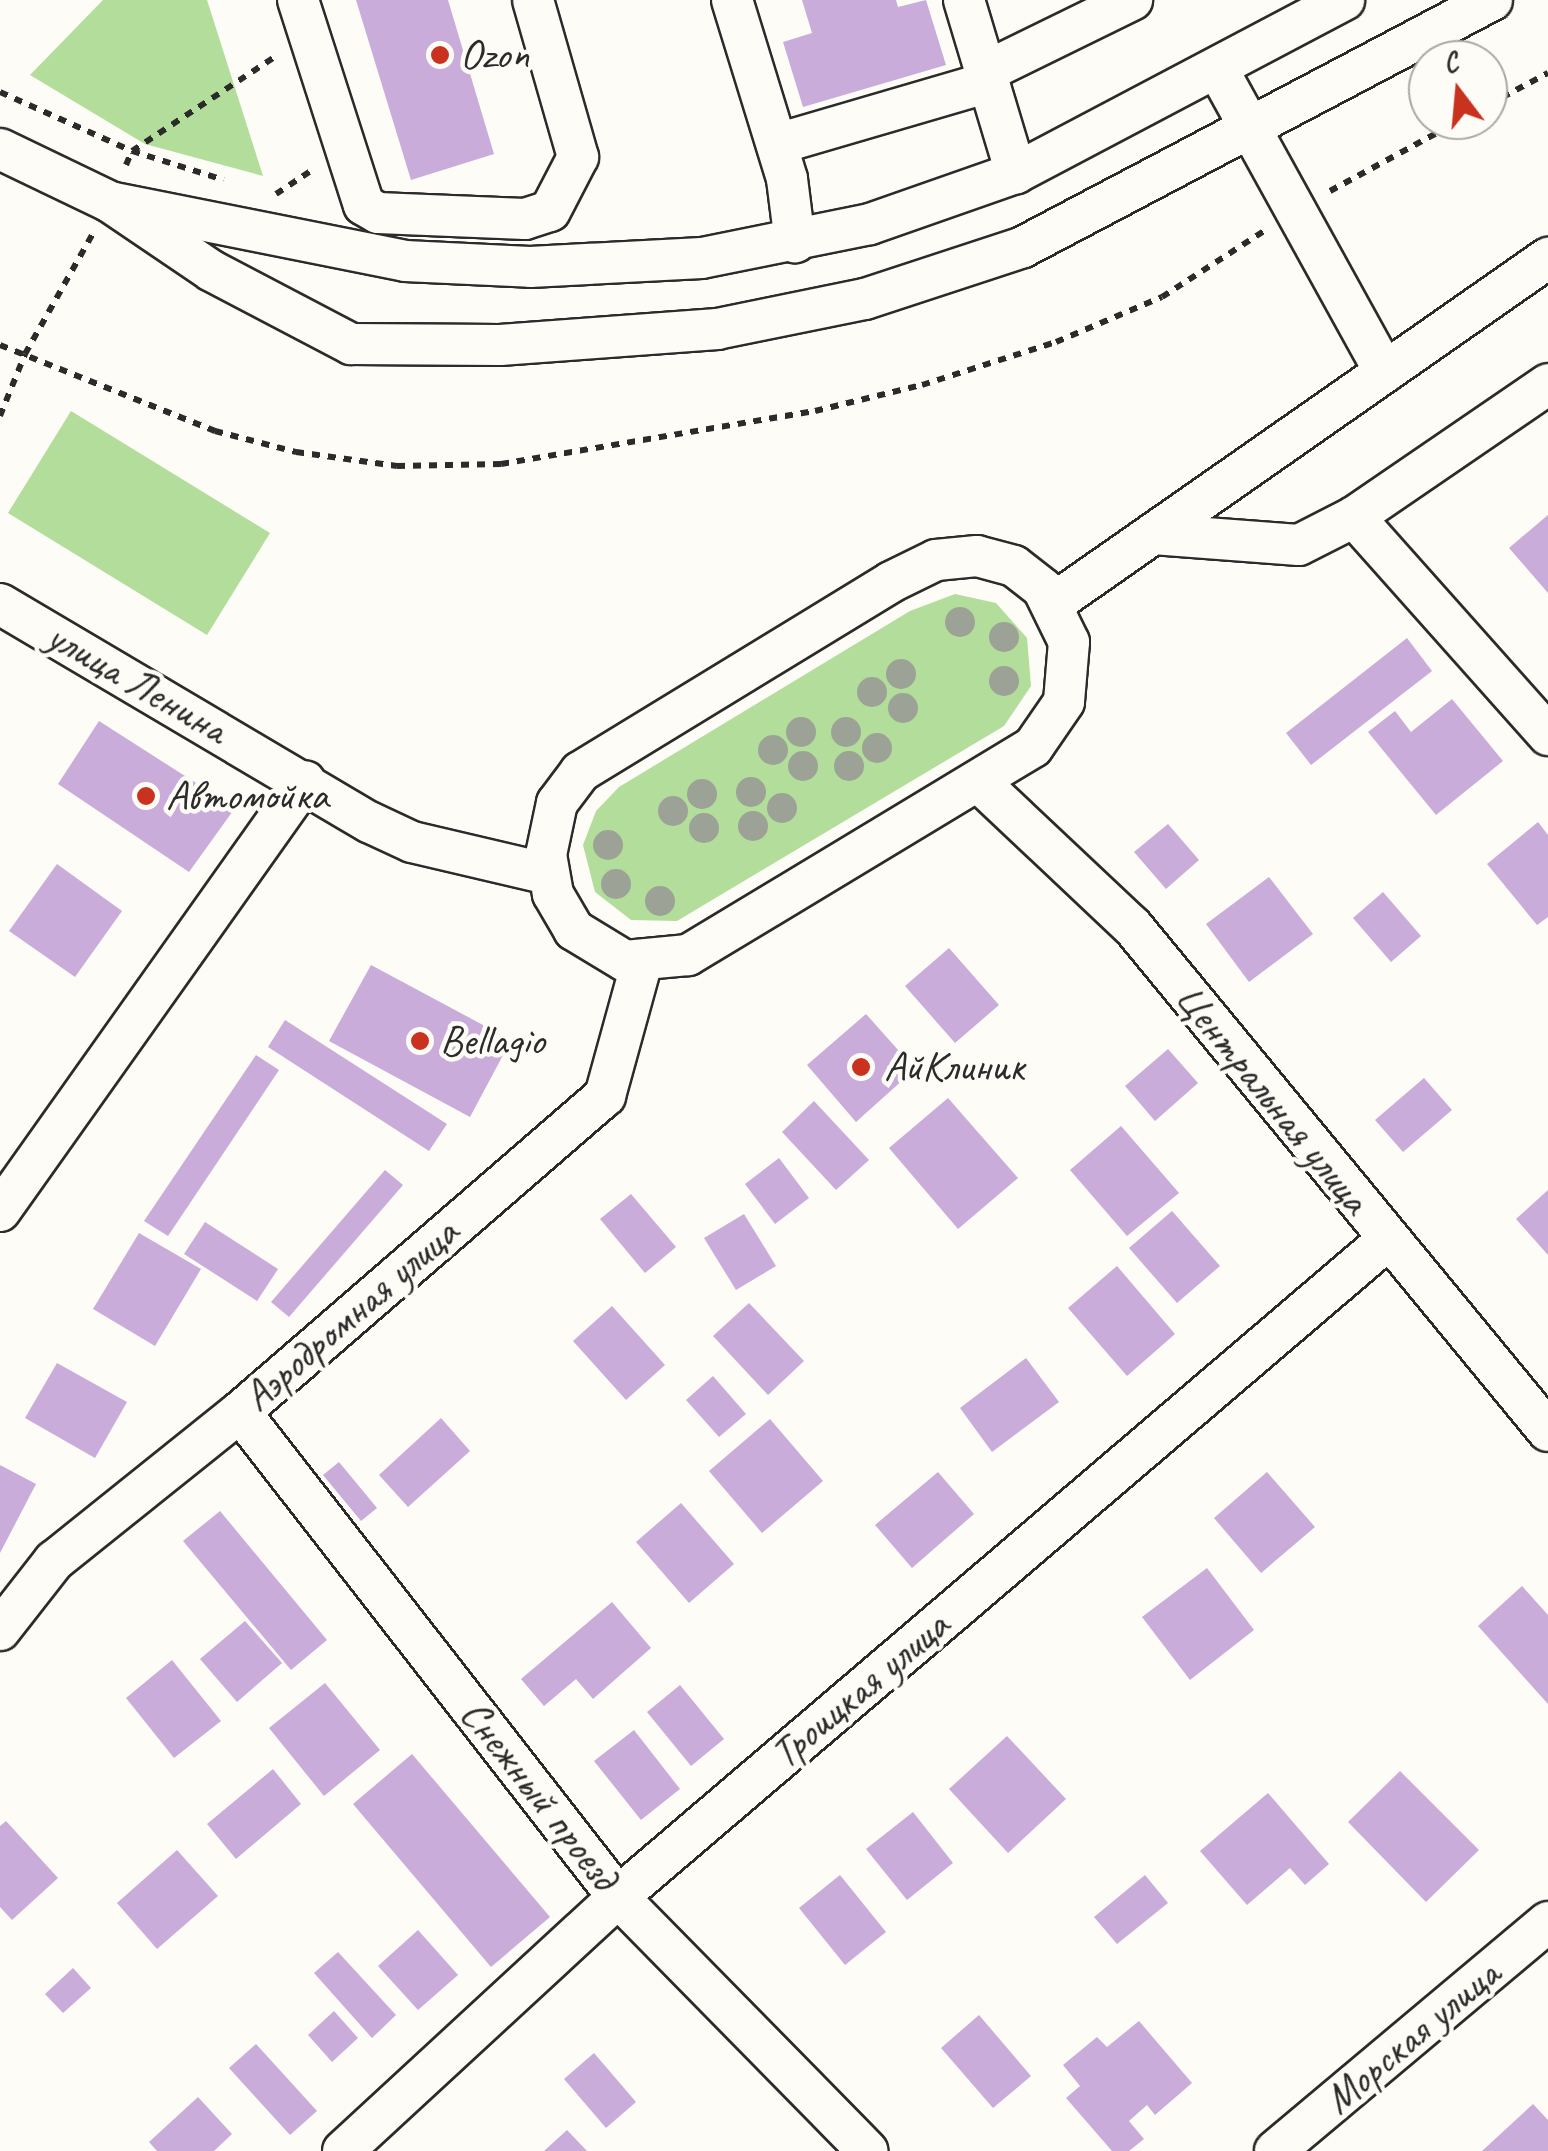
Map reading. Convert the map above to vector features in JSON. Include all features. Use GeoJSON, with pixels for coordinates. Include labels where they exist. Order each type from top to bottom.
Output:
{"type":"FeatureCollection","features":[{"type":"Feature","properties":{"kind":"street"},"geometry":{"type":"LineString","coordinates":[[303,17],[357,196],[378,213],[525,219],[550,212],[578,157],[533,0]]}},
{"type":"Feature","properties":{"kind":"street"},"geometry":{"type":"LineString","coordinates":[[732,0],[776,144],[795,242]]}},
{"type":"Feature","properties":{"kind":"street"},"geometry":{"type":"LineString","coordinates":[[964,0],[1016,174]]}},
{"type":"Feature","properties":{"kind":"street"},"geometry":{"type":"LineString","coordinates":[[776,144],[987,77],[1132,0]]}},
{"type":"Feature","properties":{"kind":"street"},"geometry":{"type":"LineString","coordinates":[[110,202],[260,236],[405,261],[530,267],[702,258],[870,224],[1016,174],[1344,0]]}},
{"type":"Feature","properties":{"kind":"street"},"geometry":{"type":"LineString","coordinates":[[0,149],[110,202],[212,271],[351,344],[605,340],[800,315],[973,267],[1085,219],[1252,130],[1445,11],[1492,0]]}},
{"type":"Feature","properties":{"kind":"street"},"geometry":{"type":"LineString","coordinates":[[1217,68],[1385,372]]}},
{"type":"Feature","properties":{"kind":"street"},"geometry":{"type":"LineString","coordinates":[[1054,603],[1548,258]]}},
{"type":"Feature","properties":{"kind":"street"},"geometry":{"type":"LineString","coordinates":[[1153,534],[1299,545],[1354,518],[1548,384]]}},
{"type":"Feature","properties":{"kind":"street"},"geometry":{"type":"LineString","coordinates":[[1354,518],[1548,736]]}},
{"type":"Feature","properties":{"kind":"street"},"geometry":{"type":"LineString","coordinates":[[977,556],[1014,566],[1054,603],[1069,642],[1064,702],[1034,747],[980,783],[713,944],[642,962],[607,953],[574,930],[548,874],[550,819],[580,772],[891,582],[936,560],[977,556]]}},
{"type":"Feature","properties":{"kind":"street","name":"улица Ленина"},"geometry":{"type":"LineString","coordinates":[[0,604],[412,842],[548,874]]}},
{"type":"Feature","properties":{"kind":"street"},"geometry":{"type":"LineString","coordinates":[[0,1211],[305,781]]}},
{"type":"Feature","properties":{"kind":"street","name":"Центральная улица"},"geometry":{"type":"LineString","coordinates":[[980,783],[1132,926],[1386,1241],[1548,1431]]}},
{"type":"Feature","properties":{"kind":"street","name":"Аэродромная улица"},"geometry":{"type":"LineString","coordinates":[[0,1630],[54,1561],[240,1412],[605,1096],[642,962]]}},
{"type":"Feature","properties":{"kind":"street","name":"Троицкая улица"},"geometry":{"type":"LineString","coordinates":[[343,2151],[618,1897],[1386,1241]]}},
{"type":"Feature","properties":{"kind":"street","name":"Снежный проезд"},"geometry":{"type":"LineString","coordinates":[[240,1412],[618,1897],[868,2151]]}},
{"type":"Feature","properties":{"kind":"street","name":"Морская улица"},"geometry":{"type":"LineString","coordinates":[[1275,2151],[1548,1922]]}},
{"type":"Feature","properties":{"kind":"path"},"geometry":{"type":"LineString","coordinates":[[132,151],[303,17]]}},
{"type":"Feature","properties":{"kind":"path"},"geometry":{"type":"LineString","coordinates":[[1508,94],[1548,73]]}},
{"type":"Feature","properties":{"kind":"path"},"geometry":{"type":"LineString","coordinates":[[0,92],[132,151],[238,185]]}},
{"type":"Feature","properties":{"kind":"path"},"geometry":{"type":"LineString","coordinates":[[0,345],[216,431],[296,452],[397,466],[501,464],[815,411],[922,385],[1056,342],[1162,296],[1296,210],[1424,140]]}},
{"type":"Feature","properties":{"kind":"path"},"geometry":{"type":"LineString","coordinates":[[260,236],[273,196],[343,149]]}},
{"type":"Feature","properties":{"kind":"path"},"geometry":{"type":"LineString","coordinates":[[255,190],[273,196]]}},
{"type":"Feature","properties":{"kind":"path"},"geometry":{"type":"LineString","coordinates":[[0,416],[26,354],[110,202]]}},
{"type":"Feature","properties":{"kind":"green space"},"geometry":{"type":"Polygon","coordinates":[[[103,0],[207,0],[263,176],[145,144],[30,75],[103,0]]]}},
{"type":"Feature","properties":{"kind":"green space"},"geometry":{"type":"Polygon","coordinates":[[[71,411],[270,533],[207,635],[8,513],[71,411]]]}},
{"type":"Feature","properties":{"kind":"green space"},"geometry":{"type":"Polygon","coordinates":[[[955,594],[996,603],[1027,638],[1031,686],[1004,726],[677,921],[631,920],[595,892],[583,845],[596,811],[619,787],[910,611],[955,594]]]}},
{"type":"Feature","properties":{"kind":"building"},"geometry":{"type":"Polygon","coordinates":[[[356,0],[448,0],[494,154],[411,180],[356,0]]]}},
{"type":"Feature","properties":{"kind":"building"},"geometry":{"type":"Polygon","coordinates":[[[802,0],[896,0],[898,7],[926,0],[946,65],[803,107],[783,42],[812,33],[802,0]]]}},
{"type":"Feature","properties":{"kind":"building"},"geometry":{"type":"Polygon","coordinates":[[[1548,515],[1548,593],[1509,548],[1548,515]]]}},
{"type":"Feature","properties":{"kind":"building"},"geometry":{"type":"Polygon","coordinates":[[[1407,638],[1432,671],[1311,765],[1286,733],[1407,638]]]}},
{"type":"Feature","properties":{"kind":"building"},"geometry":{"type":"Polygon","coordinates":[[[1452,699],[1503,761],[1436,815],[1368,732],[1395,711],[1411,732],[1452,699]]]}},
{"type":"Feature","properties":{"kind":"building","name":"Автомойка"},"geometry":{"type":"Polygon","coordinates":[[[99,721],[235,808],[189,872],[58,784],[99,721]]]}},
{"type":"Feature","properties":{"kind":"building"},"geometry":{"type":"Polygon","coordinates":[[[1538,822],[1548,835],[1548,917],[1537,925],[1487,864],[1538,822]]]}},
{"type":"Feature","properties":{"kind":"building"},"geometry":{"type":"Polygon","coordinates":[[[1168,824],[1199,860],[1166,889],[1134,852],[1168,824]]]}},
{"type":"Feature","properties":{"kind":"building"},"geometry":{"type":"Polygon","coordinates":[[[57,864],[122,911],[75,977],[9,931],[57,864]]]}},
{"type":"Feature","properties":{"kind":"building"},"geometry":{"type":"Polygon","coordinates":[[[1269,877],[1313,934],[1249,982],[1206,924],[1269,877]]]}},
{"type":"Feature","properties":{"kind":"building"},"geometry":{"type":"Polygon","coordinates":[[[1383,892],[1421,936],[1391,962],[1353,918],[1383,892]]]}},
{"type":"Feature","properties":{"kind":"building"},"geometry":{"type":"Polygon","coordinates":[[[949,948],[999,1005],[955,1043],[905,986],[949,948]]]}},
{"type":"Feature","properties":{"kind":"building","name":"Bellagio"},"geometry":{"type":"Polygon","coordinates":[[[371,965],[511,1040],[470,1117],[329,1041],[371,965]]]}},
{"type":"Feature","properties":{"kind":"building","name":"АйКлиник"},"geometry":{"type":"Polygon","coordinates":[[[866,1014],[915,1069],[856,1122],[807,1065],[866,1014]]]}},
{"type":"Feature","properties":{"kind":"building"},"geometry":{"type":"Polygon","coordinates":[[[285,1020],[447,1124],[429,1151],[268,1047],[285,1020]]]}},
{"type":"Feature","properties":{"kind":"building"},"geometry":{"type":"Polygon","coordinates":[[[1168,1049],[1198,1083],[1155,1121],[1125,1086],[1168,1049]]]}},
{"type":"Feature","properties":{"kind":"building"},"geometry":{"type":"Polygon","coordinates":[[[256,1055],[279,1070],[168,1236],[144,1221],[256,1055]]]}},
{"type":"Feature","properties":{"kind":"building"},"geometry":{"type":"Polygon","coordinates":[[[1424,1078],[1452,1110],[1403,1152],[1375,1120],[1424,1078]]]}},
{"type":"Feature","properties":{"kind":"building"},"geometry":{"type":"Polygon","coordinates":[[[948,1098],[1018,1178],[958,1229],[889,1148],[948,1098]]]}},
{"type":"Feature","properties":{"kind":"building"},"geometry":{"type":"Polygon","coordinates":[[[814,1101],[869,1160],[836,1190],[782,1132],[814,1101]]]}},
{"type":"Feature","properties":{"kind":"building"},"geometry":{"type":"Polygon","coordinates":[[[1121,1126],[1179,1193],[1127,1236],[1070,1170],[1121,1126]]]}},
{"type":"Feature","properties":{"kind":"building"},"geometry":{"type":"Polygon","coordinates":[[[779,1158],[809,1198],[775,1224],[745,1184],[779,1158]]]}},
{"type":"Feature","properties":{"kind":"building"},"geometry":{"type":"Polygon","coordinates":[[[385,1170],[403,1185],[289,1317],[271,1302],[385,1170]]]}},
{"type":"Feature","properties":{"kind":"building"},"geometry":{"type":"Polygon","coordinates":[[[1548,1190],[1548,1255],[1516,1219],[1548,1190]]]}},
{"type":"Feature","properties":{"kind":"building"},"geometry":{"type":"Polygon","coordinates":[[[631,1194],[676,1247],[645,1273],[600,1219],[631,1194]]]}},
{"type":"Feature","properties":{"kind":"building"},"geometry":{"type":"Polygon","coordinates":[[[1172,1211],[1220,1266],[1177,1303],[1129,1248],[1172,1211]]]}},
{"type":"Feature","properties":{"kind":"building"},"geometry":{"type":"Polygon","coordinates":[[[744,1214],[776,1266],[736,1290],[704,1238],[744,1214]]]}},
{"type":"Feature","properties":{"kind":"building"},"geometry":{"type":"Polygon","coordinates":[[[205,1222],[278,1269],[257,1301],[184,1254],[205,1222]]]}},
{"type":"Feature","properties":{"kind":"building"},"geometry":{"type":"Polygon","coordinates":[[[139,1233],[201,1269],[155,1346],[93,1309],[139,1233]]]}},
{"type":"Feature","properties":{"kind":"building"},"geometry":{"type":"Polygon","coordinates":[[[1117,1266],[1175,1334],[1127,1376],[1068,1308],[1117,1266]]]}},
{"type":"Feature","properties":{"kind":"building"},"geometry":{"type":"Polygon","coordinates":[[[749,1303],[804,1361],[768,1395],[713,1336],[749,1303]]]}},
{"type":"Feature","properties":{"kind":"building"},"geometry":{"type":"Polygon","coordinates":[[[612,1306],[665,1365],[626,1400],[573,1341],[612,1306]]]}},
{"type":"Feature","properties":{"kind":"building"},"geometry":{"type":"Polygon","coordinates":[[[1026,1358],[1059,1402],[992,1452],[960,1408],[1026,1358]]]}},
{"type":"Feature","properties":{"kind":"building"},"geometry":{"type":"Polygon","coordinates":[[[57,1363],[127,1402],[95,1458],[25,1418],[57,1363]]]}},
{"type":"Feature","properties":{"kind":"building"},"geometry":{"type":"Polygon","coordinates":[[[713,1376],[746,1414],[719,1437],[686,1400],[713,1376]]]}},
{"type":"Feature","properties":{"kind":"building"},"geometry":{"type":"Polygon","coordinates":[[[441,1418],[470,1451],[408,1507],[379,1475],[441,1418]]]}},
{"type":"Feature","properties":{"kind":"building"},"geometry":{"type":"Polygon","coordinates":[[[770,1419],[823,1481],[762,1533],[709,1471],[770,1419]]]}},
{"type":"Feature","properties":{"kind":"building"},"geometry":{"type":"Polygon","coordinates":[[[339,1462],[377,1508],[361,1521],[323,1475],[339,1462]]]}},
{"type":"Feature","properties":{"kind":"building"},"geometry":{"type":"Polygon","coordinates":[[[0,1465],[36,1484],[0,1553],[0,1465]]]}},
{"type":"Feature","properties":{"kind":"building"},"geometry":{"type":"Polygon","coordinates":[[[938,1472],[974,1514],[912,1568],[875,1525],[938,1472]]]}},
{"type":"Feature","properties":{"kind":"building"},"geometry":{"type":"Polygon","coordinates":[[[1267,1472],[1315,1527],[1261,1573],[1214,1518],[1267,1472]]]}},
{"type":"Feature","properties":{"kind":"building"},"geometry":{"type":"Polygon","coordinates":[[[681,1503],[734,1564],[689,1603],[636,1542],[681,1503]]]}},
{"type":"Feature","properties":{"kind":"building"},"geometry":{"type":"Polygon","coordinates":[[[220,1511],[327,1640],[291,1670],[183,1541],[220,1511]]]}},
{"type":"Feature","properties":{"kind":"building"},"geometry":{"type":"Polygon","coordinates":[[[1207,1568],[1254,1630],[1190,1680],[1142,1617],[1207,1568]]]}},
{"type":"Feature","properties":{"kind":"building"},"geometry":{"type":"Polygon","coordinates":[[[1522,1586],[1548,1615],[1548,1704],[1478,1626],[1522,1586]]]}},
{"type":"Feature","properties":{"kind":"building"},"geometry":{"type":"Polygon","coordinates":[[[612,1602],[651,1648],[593,1699],[576,1679],[544,1706],[521,1679],[612,1602]]]}},
{"type":"Feature","properties":{"kind":"building"},"geometry":{"type":"Polygon","coordinates":[[[245,1621],[282,1663],[237,1702],[200,1659],[245,1621]]]}},
{"type":"Feature","properties":{"kind":"building"},"geometry":{"type":"Polygon","coordinates":[[[172,1660],[221,1721],[174,1758],[126,1698],[172,1660]]]}},
{"type":"Feature","properties":{"kind":"building"},"geometry":{"type":"Polygon","coordinates":[[[325,1683],[380,1750],[324,1796],[269,1728],[325,1683]]]}},
{"type":"Feature","properties":{"kind":"building"},"geometry":{"type":"Polygon","coordinates":[[[680,1685],[724,1739],[691,1766],[647,1712],[680,1685]]]}},
{"type":"Feature","properties":{"kind":"building"},"geometry":{"type":"Polygon","coordinates":[[[634,1730],[680,1789],[641,1820],[594,1761],[634,1730]]]}},
{"type":"Feature","properties":{"kind":"building"},"geometry":{"type":"Polygon","coordinates":[[[1007,1736],[1066,1799],[1008,1853],[949,1789],[1007,1736]]]}},
{"type":"Feature","properties":{"kind":"building"},"geometry":{"type":"Polygon","coordinates":[[[412,1754],[550,1917],[491,1967],[353,1804],[412,1754]]]}},
{"type":"Feature","properties":{"kind":"building"},"geometry":{"type":"Polygon","coordinates":[[[273,1769],[301,1804],[236,1859],[207,1824],[273,1769]]]}},
{"type":"Feature","properties":{"kind":"building"},"geometry":{"type":"Polygon","coordinates":[[[1400,1771],[1479,1850],[1426,1902],[1348,1822],[1400,1771]]]}},
{"type":"Feature","properties":{"kind":"building"},"geometry":{"type":"Polygon","coordinates":[[[1268,1793],[1329,1864],[1305,1885],[1290,1868],[1247,1905],[1200,1851],[1268,1793]]]}},
{"type":"Feature","properties":{"kind":"building"},"geometry":{"type":"Polygon","coordinates":[[[913,1812],[953,1863],[907,1900],[866,1849],[913,1812]]]}},
{"type":"Feature","properties":{"kind":"building"},"geometry":{"type":"Polygon","coordinates":[[[6,1821],[58,1878],[12,1920],[0,1907],[0,1826],[6,1821]]]}},
{"type":"Feature","properties":{"kind":"building"},"geometry":{"type":"Polygon","coordinates":[[[177,1850],[218,1896],[157,1949],[117,1903],[177,1850]]]}},
{"type":"Feature","properties":{"kind":"building"},"geometry":{"type":"Polygon","coordinates":[[[840,1875],[886,1932],[845,1965],[799,1908],[840,1875]]]}},
{"type":"Feature","properties":{"kind":"building"},"geometry":{"type":"Polygon","coordinates":[[[1145,1875],[1168,1903],[1117,1944],[1094,1917],[1145,1875]]]}},
{"type":"Feature","properties":{"kind":"building"},"geometry":{"type":"Polygon","coordinates":[[[418,1930],[458,1975],[418,2010],[378,1966],[418,1930]]]}},
{"type":"Feature","properties":{"kind":"building"},"geometry":{"type":"Polygon","coordinates":[[[338,1952],[396,2015],[372,2038],[314,1973],[338,1952]]]}},
{"type":"Feature","properties":{"kind":"building"},"geometry":{"type":"Polygon","coordinates":[[[73,1968],[91,1988],[63,2013],[45,1994],[73,1968]]]}},
{"type":"Feature","properties":{"kind":"building"},"geometry":{"type":"Polygon","coordinates":[[[334,2011],[358,2038],[332,2062],[308,2035],[334,2011]]]}},
{"type":"Feature","properties":{"kind":"building"},"geometry":{"type":"Polygon","coordinates":[[[979,2015],[1031,2076],[993,2108],[941,2048],[979,2015]]]}},
{"type":"Feature","properties":{"kind":"building"},"geometry":{"type":"Polygon","coordinates":[[[1139,2021],[1192,2083],[1155,2115],[1147,2105],[1129,2121],[1144,2139],[1129,2151],[1112,2151],[1066,2098],[1080,2086],[1063,2065],[1097,2037],[1107,2047],[1139,2021]]]}},
{"type":"Feature","properties":{"kind":"building"},"geometry":{"type":"Polygon","coordinates":[[[256,2044],[317,2111],[290,2135],[229,2068],[256,2044]]]}},
{"type":"Feature","properties":{"kind":"building"},"geometry":{"type":"Polygon","coordinates":[[[594,2053],[636,2102],[606,2128],[564,2079],[594,2053]]]}},
{"type":"Feature","properties":{"kind":"building"},"geometry":{"type":"Polygon","coordinates":[[[198,2097],[232,2134],[214,2151],[157,2151],[149,2142],[198,2097]]]}},
{"type":"Feature","properties":{"kind":"building"},"geometry":{"type":"Polygon","coordinates":[[[1533,2104],[1548,2120],[1548,2151],[1482,2151],[1533,2104]]]}},
{"type":"Feature","properties":{"kind":"building"},"geometry":{"type":"Polygon","coordinates":[[[567,2130],[587,2151],[544,2151],[567,2130]]]}},
{"type":"Feature","properties":{"kind":"place","name":"Ozon"},"geometry":{"type":"Point","coordinates":[440,55]}},
{"type":"Feature","properties":{"kind":"place","name":"Автомойка"},"geometry":{"type":"Point","coordinates":[146,796]}},
{"type":"Feature","properties":{"kind":"place","name":"Bellagio"},"geometry":{"type":"Point","coordinates":[420,1041]}},
{"type":"Feature","properties":{"kind":"place","name":"АйКлиник"},"geometry":{"type":"Point","coordinates":[861,1067]}}]}
